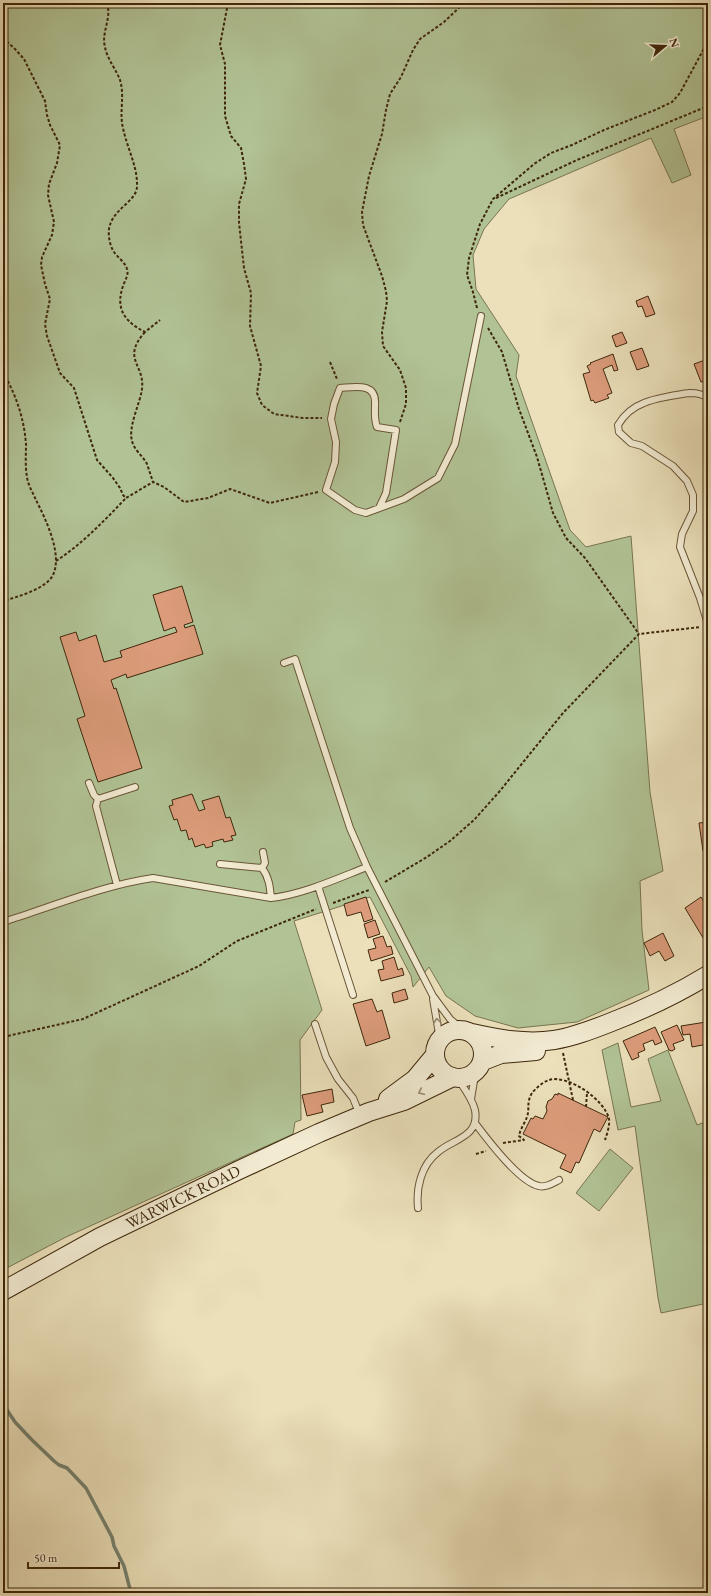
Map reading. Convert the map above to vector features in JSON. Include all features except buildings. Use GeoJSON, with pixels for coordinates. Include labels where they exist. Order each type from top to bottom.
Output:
{"type":"FeatureCollection","features":[{"type":"Feature","properties":{"kind":"street"},"geometry":{"type":"LineString","coordinates":[[577,1035],[553,1040],[525,1042],[499,1039],[455,1030],[441,1038],[436,1050],[440,1068],[448,1075],[455,1078],[469,1076],[480,1065],[501,1054],[538,1051],[561,1044],[577,1035],[640,1011],[708,975]]}},
{"type":"Feature","properties":{"kind":"street"},"geometry":{"type":"LineString","coordinates":[[467,1032],[478,1039],[482,1045],[484,1053],[480,1065]]}},
{"type":"Feature","properties":{"kind":"street","name":"WARWICK ROAD"},"geometry":{"type":"LineString","coordinates":[[364,1114],[415,1079],[436,1050]]}},
{"type":"Feature","properties":{"kind":"street","name":"WARWICK ROAD"},"geometry":{"type":"LineString","coordinates":[[3,1291],[124,1225],[237,1171],[364,1114],[404,1101],[455,1078]]}},
{"type":"Feature","properties":{"kind":"lane"},"geometry":{"type":"LineString","coordinates":[[379,508],[386,493],[396,430],[377,427],[375,421],[376,403],[374,395],[369,389],[359,386],[340,388],[334,404],[331,419],[336,442],[335,462],[326,490],[355,510],[366,513],[379,508],[404,498],[438,478],[455,444],[481,316]]}},
{"type":"Feature","properties":{"kind":"lane"},"geometry":{"type":"LineString","coordinates":[[708,398],[691,393],[645,402],[631,410],[622,418],[618,425],[619,432],[630,443],[642,446],[673,466],[687,481],[693,494],[693,510],[682,534],[680,547],[700,598],[708,625]]}},
{"type":"Feature","properties":{"kind":"lane"},"geometry":{"type":"LineString","coordinates":[[284,663],[295,659],[350,828],[366,867],[378,887],[433,996],[450,1019],[467,1032]]}},
{"type":"Feature","properties":{"kind":"lane"},"geometry":{"type":"LineString","coordinates":[[89,783],[94,795],[98,799]]}},
{"type":"Feature","properties":{"kind":"lane"},"geometry":{"type":"LineString","coordinates":[[98,799],[135,787]]}},
{"type":"Feature","properties":{"kind":"lane"},"geometry":{"type":"LineString","coordinates":[[98,799],[96,806],[117,885]]}},
{"type":"Feature","properties":{"kind":"lane"},"geometry":{"type":"LineString","coordinates":[[262,868],[265,863],[263,852]]}},
{"type":"Feature","properties":{"kind":"lane"},"geometry":{"type":"LineString","coordinates":[[220,864],[262,868],[267,874],[271,898]]}},
{"type":"Feature","properties":{"kind":"lane"},"geometry":{"type":"LineString","coordinates":[[3,922],[117,885],[153,878],[271,898],[283,897],[318,886],[366,867]]}},
{"type":"Feature","properties":{"kind":"lane"},"geometry":{"type":"LineString","coordinates":[[318,886],[353,995]]}},
{"type":"Feature","properties":{"kind":"lane"},"geometry":{"type":"LineString","coordinates":[[433,996],[438,1034],[436,1050]]}},
{"type":"Feature","properties":{"kind":"lane"},"geometry":{"type":"LineString","coordinates":[[315,1024],[326,1057],[338,1079],[364,1114]]}},
{"type":"Feature","properties":{"kind":"lane"},"geometry":{"type":"LineString","coordinates":[[471,1099],[474,1081],[480,1065]]}},
{"type":"Feature","properties":{"kind":"lane"},"geometry":{"type":"LineString","coordinates":[[418,1208],[420,1181],[427,1165],[437,1153],[468,1134],[475,1123],[475,1110],[471,1099],[455,1078]]}},
{"type":"Feature","properties":{"kind":"lane"},"geometry":{"type":"LineString","coordinates":[[475,1123],[493,1148],[527,1181],[538,1186],[546,1186],[559,1180]]}},
{"type":"Feature","properties":{"kind":"path"},"geometry":{"type":"LineString","coordinates":[[107,3],[109,12],[104,40],[105,48],[122,86],[122,128],[132,159],[137,187],[132,198],[116,214],[109,228],[109,236],[114,252],[125,265],[127,270],[128,276],[120,300],[124,316],[134,327],[145,332]]}},
{"type":"Feature","properties":{"kind":"path"},"geometry":{"type":"LineString","coordinates":[[228,3],[220,45],[225,64],[225,116],[231,136],[240,148],[246,179],[239,204],[239,223],[244,268],[251,293],[250,326],[260,366],[257,393],[262,405],[274,414],[331,419]]}},
{"type":"Feature","properties":{"kind":"path"},"geometry":{"type":"LineString","coordinates":[[396,430],[406,404],[406,388],[400,370],[383,346],[382,332],[386,307],[386,291],[363,225],[362,212],[369,176],[382,134],[390,94],[401,77],[412,50],[420,39],[444,22],[464,3]]}},
{"type":"Feature","properties":{"kind":"path"},"geometry":{"type":"LineString","coordinates":[[3,38],[15,48],[24,59],[45,102],[50,125],[60,145],[58,163],[49,184],[48,195],[54,222],[52,235],[42,258],[41,266],[50,298],[45,324],[47,336],[60,373],[74,388],[97,460],[120,488],[126,498]]}},
{"type":"Feature","properties":{"kind":"path"},"geometry":{"type":"LineString","coordinates":[[639,634],[585,558],[566,538],[553,513],[537,457],[519,409],[502,352],[481,316],[467,275],[469,258],[480,224],[493,199],[534,164],[551,154],[672,102],[680,93],[708,41]]}},
{"type":"Feature","properties":{"kind":"path"},"geometry":{"type":"LineString","coordinates":[[493,199],[577,160],[708,106]]}},
{"type":"Feature","properties":{"kind":"path"},"geometry":{"type":"LineString","coordinates":[[160,320],[145,332],[134,349],[135,362],[142,381],[142,389],[131,432],[134,446],[146,464],[153,482],[164,487],[184,502],[208,498],[230,489],[270,503],[326,490]]}},
{"type":"Feature","properties":{"kind":"path"},"geometry":{"type":"LineString","coordinates":[[330,362],[340,388]]}},
{"type":"Feature","properties":{"kind":"path"},"geometry":{"type":"LineString","coordinates":[[3,372],[17,400],[23,420],[26,441],[27,478],[45,520],[55,551],[56,561],[53,575],[42,585],[31,592],[3,601]]}},
{"type":"Feature","properties":{"kind":"path"},"geometry":{"type":"LineString","coordinates":[[56,561],[97,528],[126,498],[153,482]]}},
{"type":"Feature","properties":{"kind":"path"},"geometry":{"type":"LineString","coordinates":[[3,1037],[83,1019],[199,966],[237,941],[325,905],[378,887],[450,841],[474,820],[499,792],[563,713],[639,634],[708,625]]}},
{"type":"Feature","properties":{"kind":"path"},"geometry":{"type":"LineString","coordinates":[[561,1044],[573,1100]]}},
{"type":"Feature","properties":{"kind":"path"},"geometry":{"type":"LineString","coordinates":[[476,1154],[489,1151],[499,1144],[524,1140],[519,1136],[528,1115],[527,1104],[532,1093],[548,1080],[559,1079],[570,1082],[594,1096],[607,1113],[609,1120],[605,1140]]}},
{"type":"Feature","properties":{"kind":"path"},"geometry":{"type":"LineString","coordinates":[[586,1107],[588,1092]]}},
{"type":"Feature","properties":{"kind":"green space"},"geometry":{"type":"Polygon","coordinates":[[[3,3],[708,3],[708,116],[674,129],[691,175],[672,183],[651,138],[509,199],[484,229],[473,255],[476,289],[519,355],[516,376],[570,530],[586,547],[631,536],[650,792],[663,871],[640,881],[642,930],[649,990],[577,1022],[518,1028],[475,1016],[446,996],[429,967],[413,987],[411,976],[370,897],[294,921],[322,1010],[300,1040],[301,1120],[295,1122],[293,1134],[66,1237],[3,1270],[3,3]]]}},
{"type":"Feature","properties":{"kind":"green space"},"geometry":{"type":"Polygon","coordinates":[[[618,1043],[631,1107],[661,1101],[648,1059],[668,1050],[697,1125],[708,1121],[708,1303],[661,1313],[635,1126],[618,1130],[602,1050],[618,1043]]]}},
{"type":"Feature","properties":{"kind":"green space"},"geometry":{"type":"Polygon","coordinates":[[[610,1149],[633,1168],[599,1211],[576,1193],[610,1149]]]}},
{"type":"Feature","properties":{"kind":"waterway"},"geometry":{"type":"LineString","coordinates":[[3,1404],[15,1422],[31,1439],[54,1461],[67,1468],[86,1488],[112,1537],[114,1546],[124,1566],[131,1593]]}}]}
